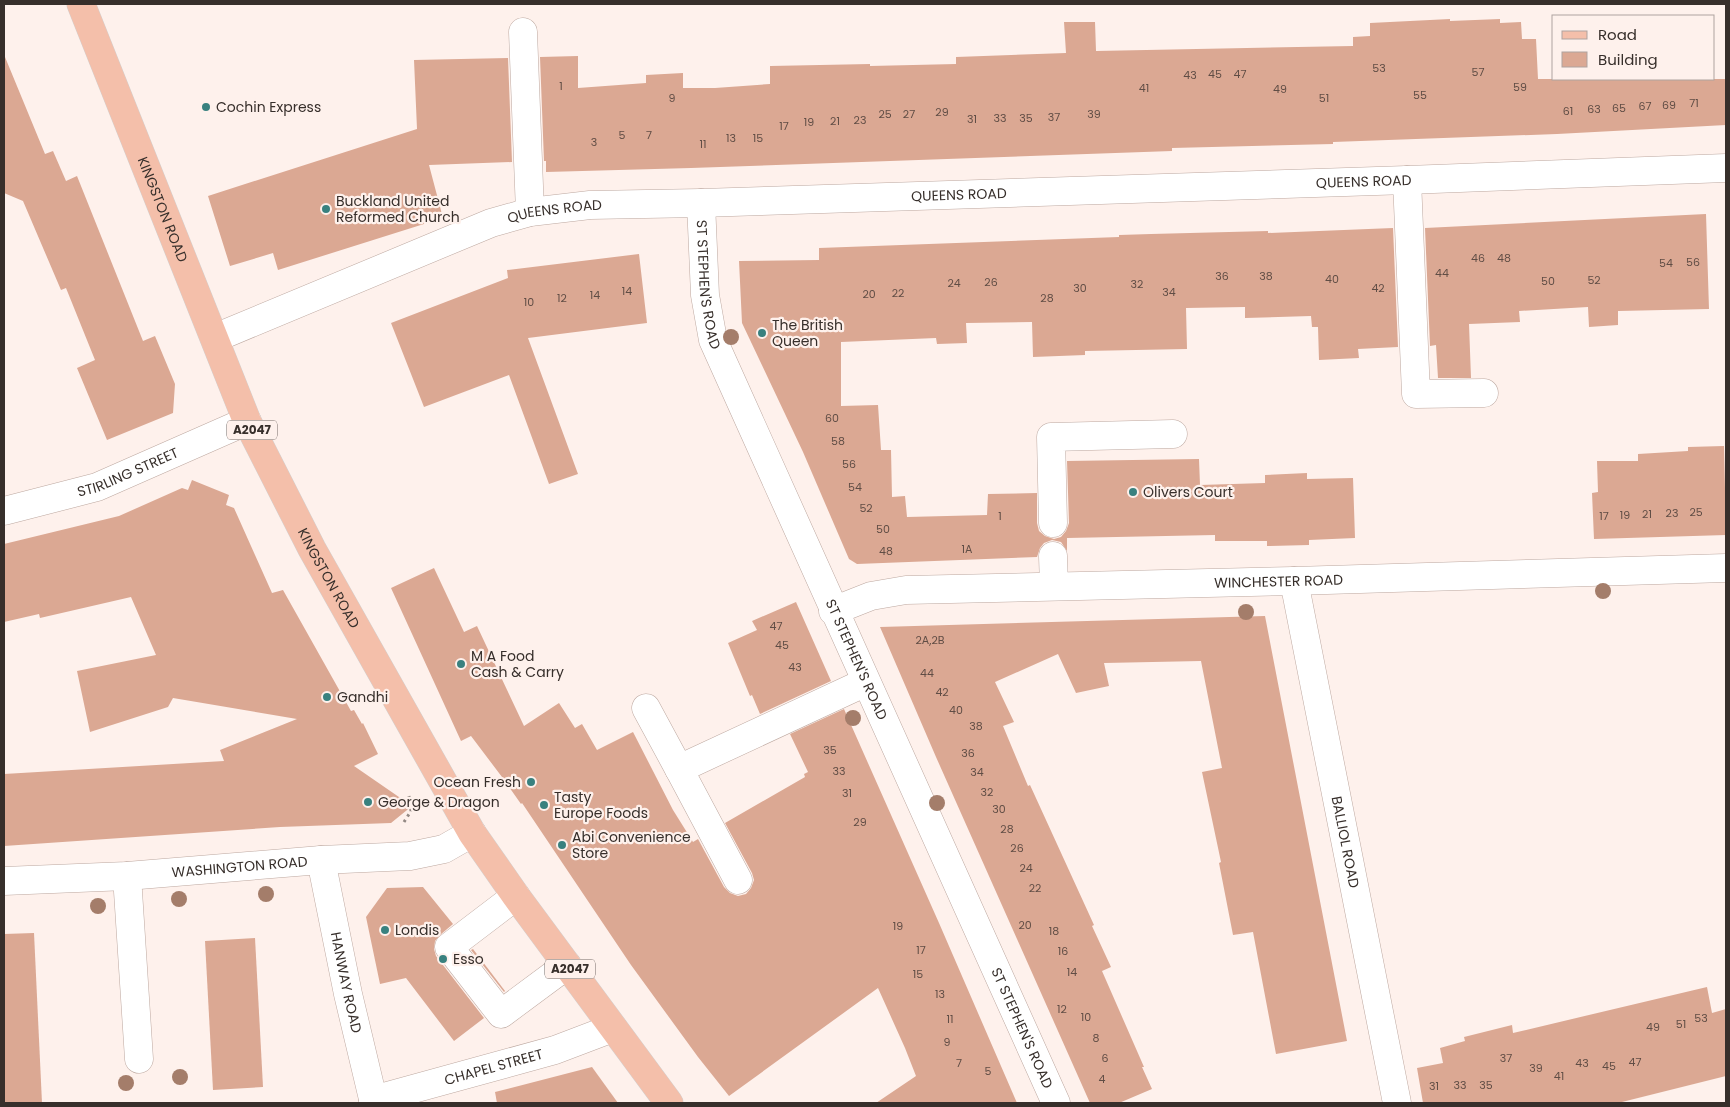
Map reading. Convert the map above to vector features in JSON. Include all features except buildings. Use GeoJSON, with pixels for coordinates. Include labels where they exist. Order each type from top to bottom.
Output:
{"type":"FeatureCollection","features":[{"type":"Feature","properties":{"kind":"main road","name":"KINGSTON ROAD"},"geometry":{"type":"LineString","coordinates":[[81,4],[247,421],[312,549],[472,834],[669,1103]]}},
{"type":"Feature","properties":{"kind":"street"},"geometry":{"type":"LineString","coordinates":[[523,32],[530,212]]}},
{"type":"Feature","properties":{"kind":"street","name":"QUEENS ROAD"},"geometry":{"type":"LineString","coordinates":[[215,338],[491,223],[530,212],[590,205],[701,203],[1726,168]]}},
{"type":"Feature","properties":{"kind":"street"},"geometry":{"type":"LineString","coordinates":[[1407,180],[1416,394],[1484,393]]}},
{"type":"Feature","properties":{"kind":"street","name":"ST STEPHEN'S ROAD"},"geometry":{"type":"LineString","coordinates":[[701,203],[705,295],[713,340],[833,611],[1056,1103]]}},
{"type":"Feature","properties":{"kind":"street","name":"STIRLING STREET"},"geometry":{"type":"LineString","coordinates":[[4,511],[97,487],[247,421]]}},
{"type":"Feature","properties":{"kind":"street"},"geometry":{"type":"LineString","coordinates":[[1053,523],[1051,437],[1173,434]]}},
{"type":"Feature","properties":{"kind":"street"},"geometry":{"type":"LineString","coordinates":[[1053,556],[1054,586]]}},
{"type":"Feature","properties":{"kind":"street","name":"WINCHESTER ROAD"},"geometry":{"type":"LineString","coordinates":[[833,611],[871,596],[906,590],[1726,568]]}},
{"type":"Feature","properties":{"kind":"street","name":"BALLIOL ROAD"},"geometry":{"type":"LineString","coordinates":[[1294,581],[1397,1103]]}},
{"type":"Feature","properties":{"kind":"street"},"geometry":{"type":"LineString","coordinates":[[679,769],[866,682]]}},
{"type":"Feature","properties":{"kind":"street"},"geometry":{"type":"LineString","coordinates":[[646,708],[738,880]]}},
{"type":"Feature","properties":{"kind":"street","name":"WASHINGTON ROAD"},"geometry":{"type":"LineString","coordinates":[[4,881],[128,876],[321,860],[410,856],[444,849],[472,834]]}},
{"type":"Feature","properties":{"kind":"street","name":"HANWAY ROAD"},"geometry":{"type":"LineString","coordinates":[[321,860],[346,986],[374,1101]]}},
{"type":"Feature","properties":{"kind":"street"},"geometry":{"type":"LineString","coordinates":[[128,876],[139,1059]]}},
{"type":"Feature","properties":{"kind":"street"},"geometry":{"type":"LineString","coordinates":[[516,896],[449,947],[501,1014],[567,965]]}},
{"type":"Feature","properties":{"kind":"street","name":"CHAPEL STREET"},"geometry":{"type":"LineString","coordinates":[[374,1101],[555,1050],[613,1028]]}},
{"type":"Feature","properties":{"kind":"path"},"geometry":{"type":"LineString","coordinates":[[405,789],[410,797],[411,811],[414,816]]}},
{"type":"Feature","properties":{"kind":"path"},"geometry":{"type":"LineString","coordinates":[[398,826],[403,824],[411,811]]}},
{"type":"Feature","properties":{"kind":"place","name":"Cochin Express"},"geometry":{"type":"Point","coordinates":[206,107]}},
{"type":"Feature","properties":{"kind":"place","name":"Buckland United Reformed Church"},"geometry":{"type":"Point","coordinates":[326,209]}},
{"type":"Feature","properties":{"kind":"place","name":"The British Queen"},"geometry":{"type":"Point","coordinates":[762,333]}},
{"type":"Feature","properties":{"kind":"place","name":"Olivers Court"},"geometry":{"type":"Point","coordinates":[1133,492]}},
{"type":"Feature","properties":{"kind":"place","name":"M A Food Cash & Carry"},"geometry":{"type":"Point","coordinates":[461,664]}},
{"type":"Feature","properties":{"kind":"place","name":"Gandhi"},"geometry":{"type":"Point","coordinates":[327,697]}},
{"type":"Feature","properties":{"kind":"place","name":"Ocean Fresh"},"geometry":{"type":"Point","coordinates":[531,782]}},
{"type":"Feature","properties":{"kind":"place","name":"George & Dragon"},"geometry":{"type":"Point","coordinates":[368,802]}},
{"type":"Feature","properties":{"kind":"place","name":"Tasty Europe Foods"},"geometry":{"type":"Point","coordinates":[544,805]}},
{"type":"Feature","properties":{"kind":"place","name":"Abi Convenience Store"},"geometry":{"type":"Point","coordinates":[562,845]}},
{"type":"Feature","properties":{"kind":"place","name":"Londis"},"geometry":{"type":"Point","coordinates":[385,930]}},
{"type":"Feature","properties":{"kind":"place","name":"Esso"},"geometry":{"type":"Point","coordinates":[443,959]}}]}
